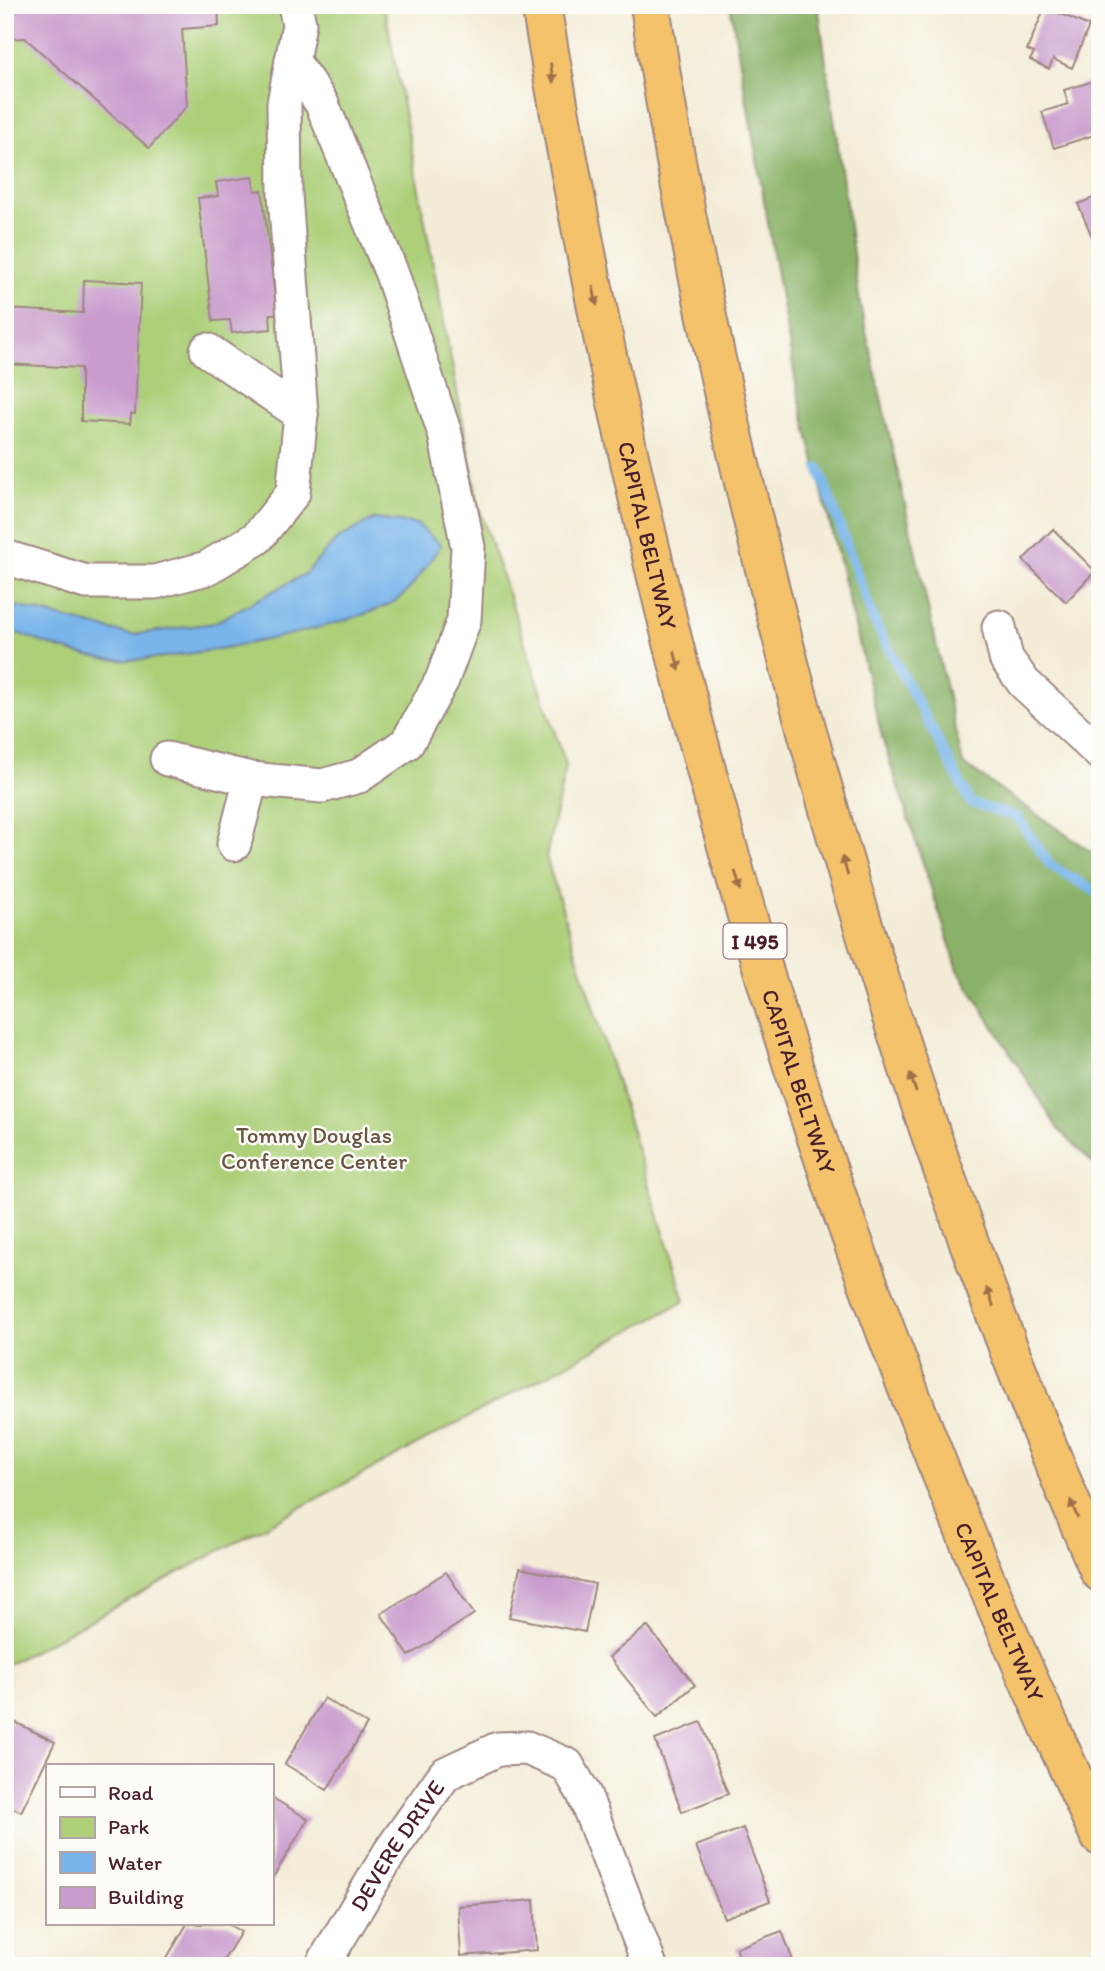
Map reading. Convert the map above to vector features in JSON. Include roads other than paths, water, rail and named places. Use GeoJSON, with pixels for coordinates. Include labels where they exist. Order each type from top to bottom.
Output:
{"type":"FeatureCollection","features":[{"type":"Feature","properties":{"kind":"highway","name":"CAPITAL BELTWAY"},"geometry":{"type":"LineString","coordinates":[[541,5],[626,447],[671,637],[757,947],[856,1246],[918,1412],[1100,1836]]}},
{"type":"Feature","properties":{"kind":"highway"},"geometry":{"type":"LineString","coordinates":[[650,5],[692,248],[730,426],[775,611],[860,917],[955,1204],[1018,1372],[1100,1572]]}},
{"type":"Feature","properties":{"kind":"street"},"geometry":{"type":"LineString","coordinates":[[5,557],[86,583],[155,582],[207,568],[257,538],[293,493],[301,414],[285,194],[284,103],[299,24],[295,5]]}},
{"type":"Feature","properties":{"kind":"street"},"geometry":{"type":"LineString","coordinates":[[167,759],[251,779],[322,786],[359,776],[407,743],[442,680],[464,620],[468,547],[445,435],[387,261],[322,104],[292,60]]}},
{"type":"Feature","properties":{"kind":"street"},"geometry":{"type":"LineString","coordinates":[[208,350],[301,414]]}},
{"type":"Feature","properties":{"kind":"street"},"geometry":{"type":"LineString","coordinates":[[999,627],[1006,658],[1024,683],[1100,754]]}},
{"type":"Feature","properties":{"kind":"street"},"geometry":{"type":"LineString","coordinates":[[234,844],[251,779]]}},
{"type":"Feature","properties":{"kind":"street","name":"DEVERE DRIVE"},"geometry":{"type":"LineString","coordinates":[[322,1966],[390,1852],[445,1774],[498,1749],[527,1748],[567,1765],[584,1794],[649,1966]]}},
{"type":"Feature","properties":{"kind":"water"},"geometry":{"type":"Polygon","coordinates":[[[374,519],[417,524],[441,545],[402,596],[351,619],[220,649],[118,660],[74,653],[5,628],[5,603],[131,635],[214,623],[305,574],[336,540],[374,519]]]}},
{"type":"Feature","properties":{"kind":"waterway"},"geometry":{"type":"LineString","coordinates":[[819,468],[874,621],[971,803],[1017,817],[1050,865],[1100,894]]}},
{"type":"Feature","properties":{"kind":"park label","name":"Tommy Douglas Conference Center"},"geometry":{"type":"Point","coordinates":[314,1148]}}]}
